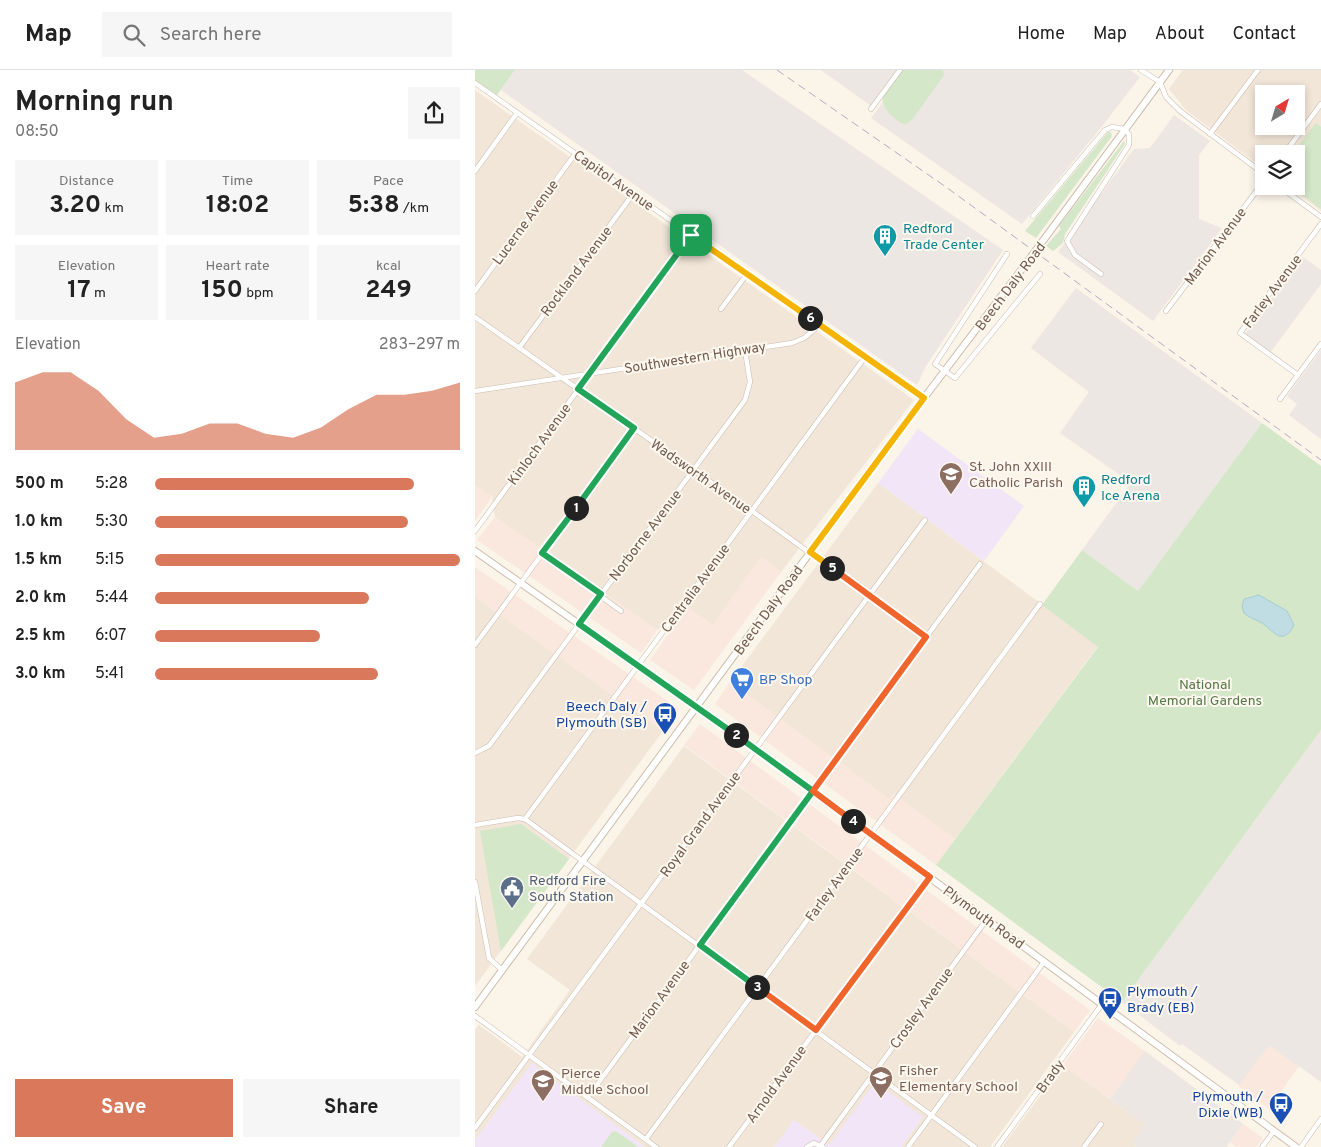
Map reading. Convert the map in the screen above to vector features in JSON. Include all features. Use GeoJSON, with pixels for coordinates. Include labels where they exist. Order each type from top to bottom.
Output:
{"type":"FeatureCollection","features":[{"type":"Feature","properties":{"kind":"main road","name":"Beech Daly Road"},"geometry":{"type":"LineString","coordinates":[[475,1007],[924,398],[1169,70]]}},
{"type":"Feature","properties":{"kind":"main road","name":"Plymouth Road"},"geometry":{"type":"LineString","coordinates":[[475,551],[813,791],[1296,1147]]}},
{"type":"Feature","properties":{"kind":"street"},"geometry":{"type":"LineString","coordinates":[[871,109],[900,70]]}},
{"type":"Feature","properties":{"kind":"street"},"geometry":{"type":"LineString","coordinates":[[1141,70],[1160,82],[1161,90],[1175,107],[1255,167]]}},
{"type":"Feature","properties":{"kind":"street"},"geometry":{"type":"LineString","coordinates":[[1210,134],[1258,70]]}},
{"type":"Feature","properties":{"kind":"street","name":"Capitol Avenue"},"geometry":{"type":"LineString","coordinates":[[475,83],[924,398]]}},
{"type":"Feature","properties":{"kind":"street"},"geometry":{"type":"LineString","coordinates":[[1291,145],[1321,104]]}},
{"type":"Feature","properties":{"kind":"street"},"geometry":{"type":"LineString","coordinates":[[475,171],[517,113]]}},
{"type":"Feature","properties":{"kind":"street"},"geometry":{"type":"LineString","coordinates":[[1033,216],[1105,130],[1112,127],[1125,129],[1129,135],[1129,145],[1067,241],[1075,255],[1101,274]]}},
{"type":"Feature","properties":{"kind":"street","name":"Lucerne Avenue"},"geometry":{"type":"LineString","coordinates":[[475,291],[575,154]]}},
{"type":"Feature","properties":{"kind":"street","name":"Marion Avenue"},"geometry":{"type":"LineString","coordinates":[[1166,311],[1255,193]]}},
{"type":"Feature","properties":{"kind":"street","name":"Rockland Avenue"},"geometry":{"type":"LineString","coordinates":[[519,348],[633,194]]}},
{"type":"Feature","properties":{"kind":"street"},"geometry":{"type":"LineString","coordinates":[[1291,195],[1321,218]]}},
{"type":"Feature","properties":{"kind":"street","name":"Farley Avenue"},"geometry":{"type":"LineString","coordinates":[[1298,375],[1240,333],[1321,224]]}},
{"type":"Feature","properties":{"kind":"street","name":"Kinloch Avenue"},"geometry":{"type":"LineString","coordinates":[[475,531],[691,235]]}},
{"type":"Feature","properties":{"kind":"street"},"geometry":{"type":"LineString","coordinates":[[1007,254],[935,364],[945,372],[955,378],[1040,274]]}},
{"type":"Feature","properties":{"kind":"street"},"geometry":{"type":"LineString","coordinates":[[721,309],[747,274]]}},
{"type":"Feature","properties":{"kind":"street","name":"Wadsworth Avenue"},"geometry":{"type":"LineString","coordinates":[[475,317],[810,552],[926,637]]}},
{"type":"Feature","properties":{"kind":"street","name":"Southwestern Highway"},"geometry":{"type":"LineString","coordinates":[[475,391],[797,342],[820,325]]}},
{"type":"Feature","properties":{"kind":"street"},"geometry":{"type":"LineString","coordinates":[[1280,399],[1321,344]]}},
{"type":"Feature","properties":{"kind":"street","name":"Norborne Avenue"},"geometry":{"type":"LineString","coordinates":[[475,753],[489,746],[748,394],[750,382],[745,350]]}},
{"type":"Feature","properties":{"kind":"street","name":"Centralia Avenue"},"geometry":{"type":"LineString","coordinates":[[525,819],[865,357]]}},
{"type":"Feature","properties":{"kind":"street"},"geometry":{"type":"LineString","coordinates":[[475,645],[634,428]]}},
{"type":"Feature","properties":{"kind":"street","name":"Royal Grand Avenue"},"geometry":{"type":"LineString","coordinates":[[475,1128],[925,520]]}},
{"type":"Feature","properties":{"kind":"street"},"geometry":{"type":"LineString","coordinates":[[542,553],[601,594],[621,611]]}},
{"type":"Feature","properties":{"kind":"street","name":"Marion Avenue"},"geometry":{"type":"LineString","coordinates":[[588,1096],[980,564]]}},
{"type":"Feature","properties":{"kind":"street","name":"Farley Avenue"},"geometry":{"type":"LineString","coordinates":[[646,1139],[1040,604]]}},
{"type":"Feature","properties":{"kind":"street"},"geometry":{"type":"LineString","coordinates":[[475,825],[517,818],[525,819],[584,860],[975,1147]]}},
{"type":"Feature","properties":{"kind":"street","name":"Arnold Avenue"},"geometry":{"type":"LineString","coordinates":[[729,1147],[930,877]]}},
{"type":"Feature","properties":{"kind":"street"},"geometry":{"type":"LineString","coordinates":[[475,882],[489,958],[502,970]]}},
{"type":"Feature","properties":{"kind":"street"},"geometry":{"type":"LineString","coordinates":[[475,918],[481,916]]}},
{"type":"Feature","properties":{"kind":"street","name":"Crosley Avenue"},"geometry":{"type":"LineString","coordinates":[[822,1146],[873,1072],[987,919]]}},
{"type":"Feature","properties":{"kind":"street"},"geometry":{"type":"LineString","coordinates":[[908,1147],[1044,962]]}},
{"type":"Feature","properties":{"kind":"street","name":"Brady"},"geometry":{"type":"LineString","coordinates":[[997,1147],[1102,1004]]}},
{"type":"Feature","properties":{"kind":"street"},"geometry":{"type":"LineString","coordinates":[[475,1016],[657,1147]]}},
{"type":"Feature","properties":{"kind":"street"},"geometry":{"type":"LineString","coordinates":[[1301,1147],[1321,1119]]}},
{"type":"Feature","properties":{"kind":"street"},"geometry":{"type":"LineString","coordinates":[[1084,1147],[1101,1124]]}},
{"type":"Feature","properties":{"kind":"street"},"geometry":{"type":"LineString","coordinates":[[1262,1147],[1274,1131]]}},
{"type":"Feature","properties":{"kind":"street"},"geometry":{"type":"LineString","coordinates":[[807,1147],[814,1143],[822,1146]]}},
{"type":"Feature","properties":{"kind":"shaded area"},"geometry":{"type":"Polygon","coordinates":[[[515,70],[742,70],[1003,250],[926,366],[917,385],[501,90],[515,70]]]}},
{"type":"Feature","properties":{"kind":"shaded area"},"geometry":{"type":"Polygon","coordinates":[[[821,70],[897,70],[871,106],[821,70]]]}},
{"type":"Feature","properties":{"kind":"shaded area"},"geometry":{"type":"Polygon","coordinates":[[[907,70],[1130,70],[1140,77],[1022,224],[871,118],[907,70]]]}},
{"type":"Feature","properties":{"kind":"shaded area"},"geometry":{"type":"Polygon","coordinates":[[[1183,70],[1321,70],[1321,211],[1300,195],[1305,195],[1305,145],[1255,145],[1255,162],[1186,110],[1169,89],[1183,70]]]}},
{"type":"Feature","properties":{"kind":"shaded area"},"geometry":{"type":"Polygon","coordinates":[[[475,90],[914,400],[781,572],[761,557],[713,625],[688,608],[657,630],[495,517],[492,497],[475,485],[475,90]]]}},
{"type":"Feature","properties":{"kind":"shaded area"},"geometry":{"type":"Polygon","coordinates":[[[1174,115],[1210,141],[1199,155],[1199,219],[1222,228],[1153,321],[1058,252],[1134,149],[1150,148],[1174,115]]]}},
{"type":"Feature","properties":{"kind":"shaded area"},"geometry":{"type":"Polygon","coordinates":[[[1303,257],[1321,270],[1321,284],[1270,353],[1245,334],[1303,257]]]}},
{"type":"Feature","properties":{"kind":"shaded area"},"geometry":{"type":"Polygon","coordinates":[[[1076,288],[1262,423],[1138,591],[1082,550],[1131,483],[1060,433],[1089,392],[1031,348],[1076,288]]]}},
{"type":"Feature","properties":{"kind":"shaded area"},"geometry":{"type":"Polygon","coordinates":[[[1321,350],[1321,439],[1289,415],[1297,404],[1287,396],[1321,350]]]}},
{"type":"Feature","properties":{"kind":"shaded area","name":"St. John XXIII Catholic Parish"},"geometry":{"type":"Polygon","coordinates":[[[918,429],[1024,506],[984,561],[878,483],[918,429]]]}},
{"type":"Feature","properties":{"kind":"shaded area"},"geometry":{"type":"Polygon","coordinates":[[[878,483],[1098,646],[955,839],[893,794],[889,799],[730,682],[878,483]]]}},
{"type":"Feature","properties":{"kind":"shaded area"},"geometry":{"type":"Polygon","coordinates":[[[475,485],[492,497],[475,521],[475,485]]]}},
{"type":"Feature","properties":{"kind":"shaded area"},"geometry":{"type":"Polygon","coordinates":[[[495,517],[657,630],[641,653],[477,540],[495,517]]]}},
{"type":"Feature","properties":{"kind":"shaded area"},"geometry":{"type":"Polygon","coordinates":[[[761,556],[781,572],[694,690],[650,660],[688,607],[713,625],[761,556]]]}},
{"type":"Feature","properties":{"kind":"shaded area"},"geometry":{"type":"Polygon","coordinates":[[[475,567],[679,709],[663,731],[475,597],[475,567]]]}},
{"type":"Feature","properties":{"kind":"shaded area"},"geometry":{"type":"Polygon","coordinates":[[[475,597],[663,731],[475,986],[475,597]]]}},
{"type":"Feature","properties":{"kind":"shaded area"},"geometry":{"type":"Polygon","coordinates":[[[730,682],[889,799],[893,794],[955,839],[936,865],[715,704],[730,682]]]}},
{"type":"Feature","properties":{"kind":"shaded area"},"geometry":{"type":"Polygon","coordinates":[[[700,724],[1090,1010],[1074,1032],[684,745],[700,724]]]}},
{"type":"Feature","properties":{"kind":"shaded area"},"geometry":{"type":"Polygon","coordinates":[[[1321,730],[1321,1082],[1269,1045],[1239,1085],[1182,1044],[1180,1046],[1122,1002],[1321,730]]]}},
{"type":"Feature","properties":{"kind":"shaded area"},"geometry":{"type":"Polygon","coordinates":[[[684,746],[1074,1032],[990,1147],[901,1147],[923,1117],[829,1145],[794,1120],[774,1147],[645,1147],[532,1064],[475,1140],[475,1030],[479,1025],[522,1057],[570,990],[527,959],[684,746]]]}},
{"type":"Feature","properties":{"kind":"shaded area"},"geometry":{"type":"Polygon","coordinates":[[[1098,1018],[1145,1051],[1110,1099],[1063,1065],[1098,1018]]]}},
{"type":"Feature","properties":{"kind":"shaded area"},"geometry":{"type":"Polygon","coordinates":[[[1269,1044],[1299,1066],[1269,1109],[1238,1086],[1269,1044]]]}},
{"type":"Feature","properties":{"kind":"shaded area"},"geometry":{"type":"Polygon","coordinates":[[[1145,1051],[1243,1124],[1226,1147],[1136,1147],[1132,1143],[1145,1125],[1110,1099],[1145,1051]]]}},
{"type":"Feature","properties":{"kind":"shaded area","name":"Pierce Middle School"},"geometry":{"type":"Polygon","coordinates":[[[532,1063],[645,1147],[475,1147],[475,1140],[532,1063]]]}},
{"type":"Feature","properties":{"kind":"shaded area"},"geometry":{"type":"Polygon","coordinates":[[[1063,1065],[1145,1125],[1132,1143],[1136,1147],[1002,1147],[1063,1065]]]}},
{"type":"Feature","properties":{"kind":"shaded area","name":"Fisher Elementary School"},"geometry":{"type":"Polygon","coordinates":[[[875,1082],[923,1117],[901,1147],[774,1147],[794,1120],[829,1145],[875,1082]]]}},
{"type":"Feature","properties":{"kind":"shaded area"},"geometry":{"type":"Polygon","coordinates":[[[1243,1124],[1263,1138],[1256,1147],[1237,1147],[1230,1142],[1243,1124]]]}},
{"type":"Feature","properties":{"kind":"green space"},"geometry":{"type":"Polygon","coordinates":[[[475,70],[515,70],[497,95],[475,80],[475,70]]]}},
{"type":"Feature","properties":{"kind":"green space"},"geometry":{"type":"Polygon","coordinates":[[[902,70],[943,70],[944,75],[912,120],[906,124],[898,121],[890,114],[883,100],[887,89],[902,70]]]}},
{"type":"Feature","properties":{"kind":"green space"},"geometry":{"type":"Polygon","coordinates":[[[1316,123],[1321,127],[1321,209],[1302,195],[1305,195],[1305,145],[1299,145],[1316,123]]]}},
{"type":"Feature","properties":{"kind":"green space"},"geometry":{"type":"Polygon","coordinates":[[[1108,132],[1111,132],[1112,136],[1036,238],[1025,231],[1108,132]]]}},
{"type":"Feature","properties":{"kind":"green space"},"geometry":{"type":"Polygon","coordinates":[[[1124,141],[1125,144],[1065,234],[1063,243],[1053,251],[1046,246],[1061,229],[1059,226],[1124,141]]]}},
{"type":"Feature","properties":{"kind":"green space","name":"National Memorial Gardens"},"geometry":{"type":"Polygon","coordinates":[[[1262,423],[1321,466],[1321,730],[1122,1002],[936,865],[1098,647],[1042,605],[1082,550],[1138,591],[1262,423]]]}},
{"type":"Feature","properties":{"kind":"green space"},"geometry":{"type":"Polygon","coordinates":[[[521,824],[569,859],[501,951],[480,831],[521,824]]]}},
{"type":"Feature","properties":{"kind":"green space"},"geometry":{"type":"Polygon","coordinates":[[[616,1131],[637,1147],[601,1147],[612,1132],[616,1131]]]}},
{"type":"Feature","properties":{"kind":"water"},"geometry":{"type":"Polygon","coordinates":[[[1259,595],[1287,611],[1294,625],[1290,632],[1282,636],[1278,635],[1244,613],[1242,606],[1244,599],[1259,595]]]}},
{"type":"Feature","properties":{"kind":"railway"},"geometry":{"type":"LineString","coordinates":[[777,70],[946,187],[1321,460]]}},
{"type":"Feature","properties":{"kind":"place","name":"Redford Trade Center"},"geometry":{"type":"Point","coordinates":[885,257]}},
{"type":"Feature","properties":{"kind":"place","name":"St. John XXIII Catholic Parish"},"geometry":{"type":"Point","coordinates":[951,495]}},
{"type":"Feature","properties":{"kind":"place","name":"Redford Ice Arena"},"geometry":{"type":"Point","coordinates":[1084,508]}},
{"type":"Feature","properties":{"kind":"place","name":"BP Shop"},"geometry":{"type":"Point","coordinates":[742,700]}},
{"type":"Feature","properties":{"kind":"place","name":"Beech Daly / Plymouth (SB)"},"geometry":{"type":"Point","coordinates":[665,735]}},
{"type":"Feature","properties":{"kind":"place","name":"Redford Fire South Station"},"geometry":{"type":"Point","coordinates":[512,909]}},
{"type":"Feature","properties":{"kind":"place","name":"Plymouth / Brady (EB)"},"geometry":{"type":"Point","coordinates":[1110,1020]}},
{"type":"Feature","properties":{"kind":"place","name":"Fisher Elementary School"},"geometry":{"type":"Point","coordinates":[881,1099]}},
{"type":"Feature","properties":{"kind":"place","name":"Pierce Middle School"},"geometry":{"type":"Point","coordinates":[543,1102]}},
{"type":"Feature","properties":{"kind":"place","name":"Plymouth / Dixie (WB)"},"geometry":{"type":"Point","coordinates":[1281,1125]}},
{"type":"Feature","properties":{"kind":"route"},"geometry":{"type":"LineString","coordinates":[[691,235],[578,389],[634,428],[542,553],[601,594],[579,624],[813,791],[700,945],[816,1030],[930,877],[813,791],[926,637],[810,552],[924,398],[691,235]]}}]}
